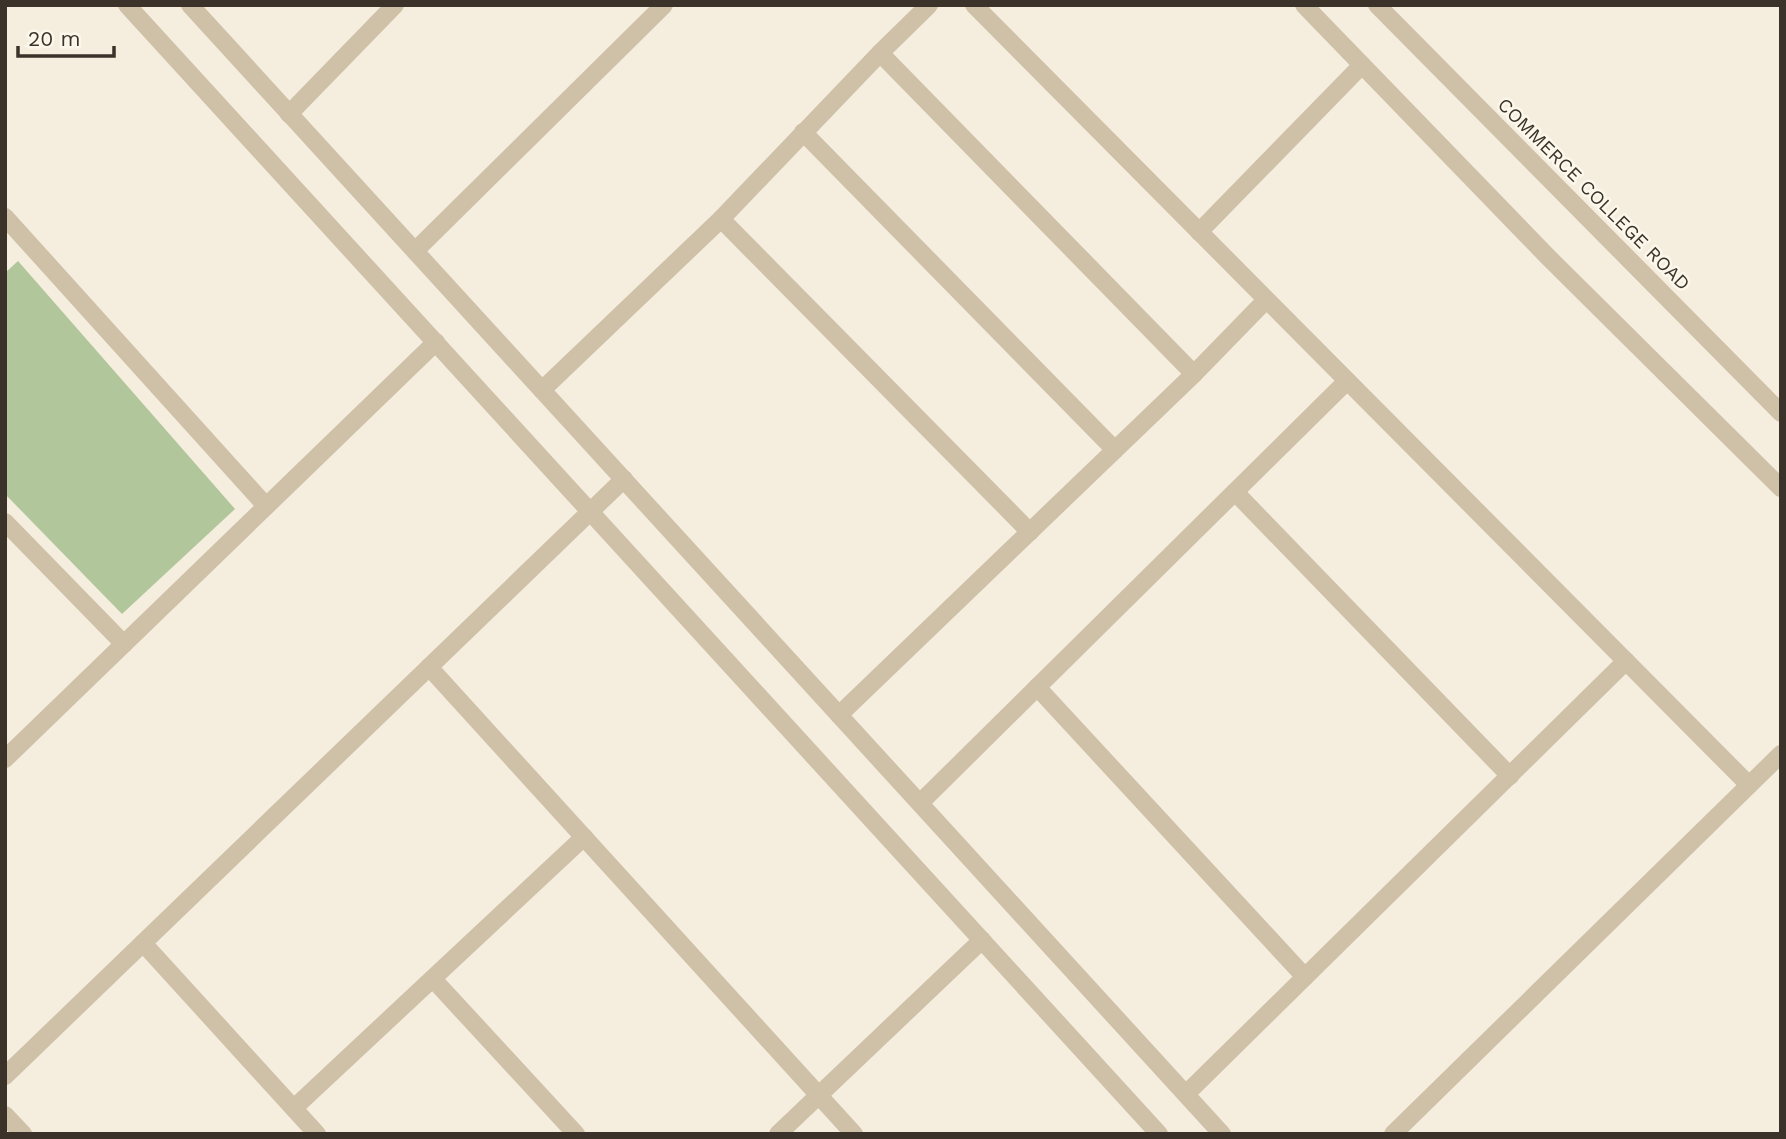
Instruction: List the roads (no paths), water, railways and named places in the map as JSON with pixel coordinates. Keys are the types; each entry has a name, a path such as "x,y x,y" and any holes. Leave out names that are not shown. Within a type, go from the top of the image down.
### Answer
{"street":[{"path":"127,5 1159,1134"},
{"path":"190,5 1222,1134"},
{"path":"289,114 395,5"},
{"path":"415,251 664,5"},
{"path":"542,390 721,219 929,5"},
{"path":"974,5 1749,785"},
{"path":"1304,5 1549,258 1781,488"},
{"name":"COMMERCE COLLEGE ROAD","path":"1377,5 1781,413"},
{"path":"880,53 1194,374"},
{"path":"1199,232 1362,65"},
{"path":"803,132 1115,450"},
{"path":"721,219 1031,532"},
{"path":"8,227 266,506"},
{"path":"839,715 1194,374 1266,300"},
{"path":"5,759 436,342"},
{"path":"920,803 1347,381"},
{"path":"5,1076 624,479"},
{"path":"1235,492 1510,776"},
{"path":"5,522 124,644"},
{"path":"1186,1094 1626,661"},
{"path":"429,667 854,1134"},
{"path":"1037,687 1305,977"},
{"path":"1393,1134 1781,754"},
{"path":"294,1108 584,837"},
{"path":"778,1134 982,940"},
{"path":"143,943 317,1134"},
{"path":"433,979 576,1134"},
{"path":"5,1115 23,1134"}]}
